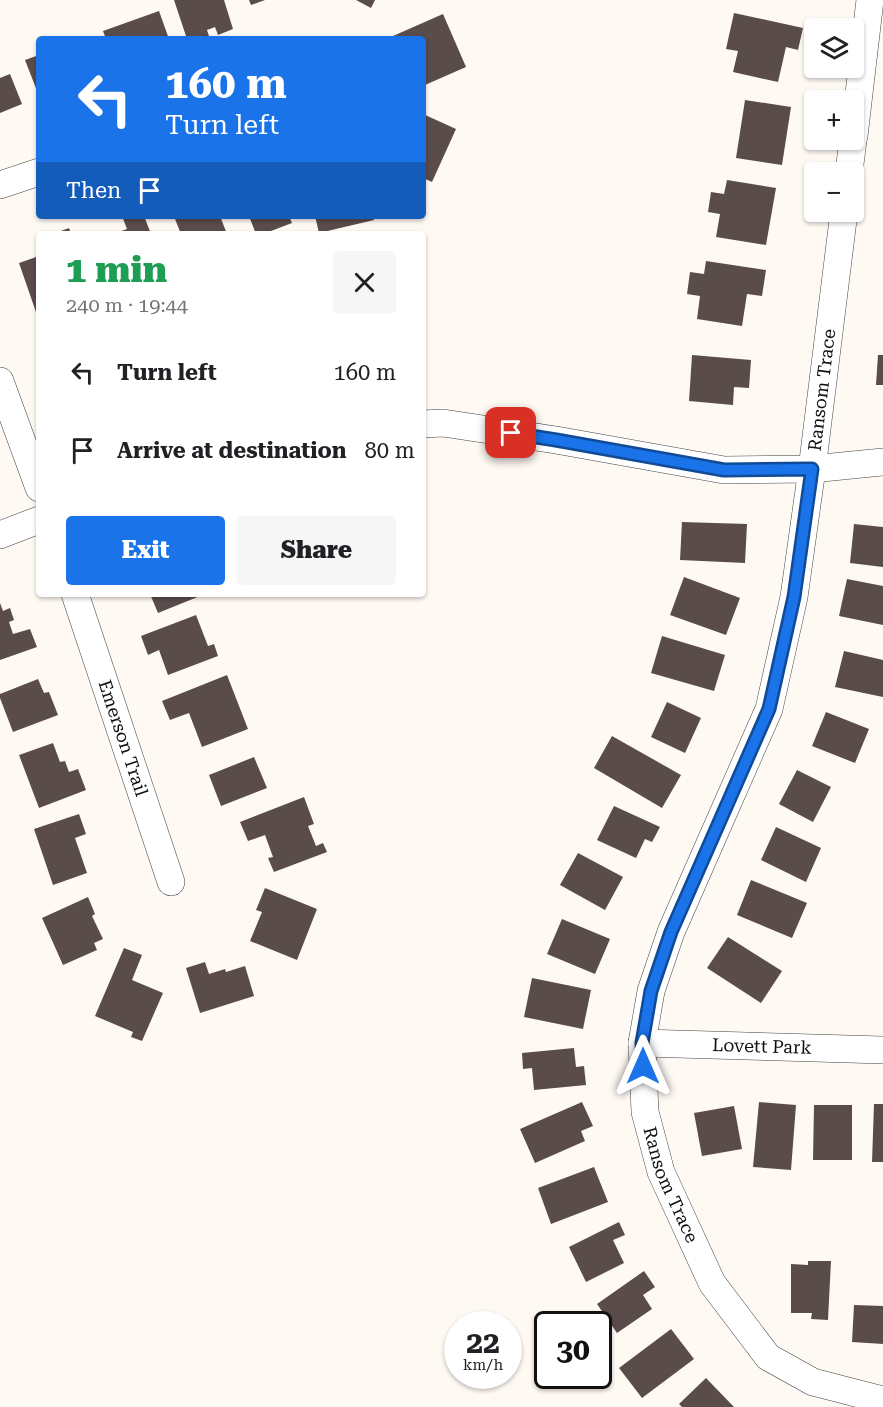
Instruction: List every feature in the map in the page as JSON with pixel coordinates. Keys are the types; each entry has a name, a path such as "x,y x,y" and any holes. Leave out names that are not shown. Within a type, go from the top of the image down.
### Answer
{"street":[{"path":"859,90 870,0"},
{"path":"0,185 36,173"},
{"name":"Ransom Trace","path":"843,222 794,597 769,709 671,932 651,991 642,1043 645,1112 661,1172 712,1283 768,1357 813,1382 883,1399"},
{"path":"0,381 36,480"},
{"path":"426,424 443,423 556,440 724,470 812,469 883,462"},
{"path":"0,536 36,521"},
{"name":"Emerson Trail","path":"76,597 171,882"},
{"name":"Lovett Park","path":"642,1043 883,1050"}],"building":[{"path":"174,0 224,0 233,29 218,35 215,27 207,30 209,36 186,36"},
{"path":"249,0 265,0 251,5"},
{"path":"356,0 375,0 371,8"},
{"path":"159,11 168,36 105,36 103,31"},
{"path":"734,13 803,28 798,50 786,47 778,82 733,72 738,51 726,49"},
{"path":"443,14 466,67 426,85 426,36 393,36"},
{"path":"36,56 36,88 25,60"},
{"path":"10,74 22,104 0,113 0,78"},
{"path":"745,100 791,107 782,165 736,158"},
{"path":"426,115 456,129 432,182 426,179"},
{"path":"727,180 776,188 766,245 716,237 720,214 708,212 711,192 724,194"},
{"path":"123,219 145,219 150,231 121,231 127,229"},
{"path":"175,219 221,219 226,231 180,231"},
{"path":"250,219 290,219 292,223 271,231 255,231"},
{"path":"316,219 374,220 327,231 319,231"},
{"path":"36,257 36,312 19,263"},
{"path":"706,261 766,270 762,296 747,294 742,326 697,319 700,296 687,294 690,272 704,274"},
{"path":"692,355 751,360 749,388 734,387 733,405 689,401"},
{"path":"878,355 883,355 883,385 876,385"},
{"path":"682,522 747,524 745,563 680,560"},
{"path":"854,524 883,527 883,567 850,563"},
{"path":"684,577 740,598 726,635 670,615"},
{"path":"847,579 883,586 883,625 839,616"},
{"path":"151,597 198,597 158,613"},
{"path":"0,603 3,611 10,608 14,620 9,622 13,634 30,629 37,647 0,660"},
{"path":"196,615 208,646 214,644 218,656 168,675 159,650 148,655 141,636"},
{"path":"662,636 725,655 714,691 651,673"},
{"path":"844,651 883,660 883,697 835,687"},
{"path":"227,675 248,729 202,747 189,713 170,720 162,701"},
{"path":"38,679 44,693 49,692 58,715 13,732 0,694"},
{"path":"667,702 701,718 685,753 651,737"},
{"path":"826,712 869,729 855,763 812,746"},
{"path":"612,736 681,775 662,808 594,768"},
{"path":"53,743 60,762 65,761 69,772 78,769 86,790 39,808 19,755"},
{"path":"254,757 267,788 221,806 209,775"},
{"path":"797,770 831,787 813,822 779,804"},
{"path":"304,797 314,824 308,826 316,846 323,843 327,852 274,872 268,858 273,857 265,835 248,841 240,822"},
{"path":"614,806 660,827 652,842 645,839 636,858 597,840"},
{"path":"79,814 86,834 75,838 87,873 53,885 34,829"},
{"path":"776,827 821,848 806,882 761,860"},
{"path":"578,853 623,877 605,910 560,885"},
{"path":"751,880 807,903 792,938 737,915"},
{"path":"265,888 317,909 297,960 250,941 262,912 256,910"},
{"path":"88,897 95,914 92,916 103,939 94,943 97,950 63,965 42,918"},
{"path":"562,919 610,939 595,974 547,954"},
{"path":"728,937 782,971 761,1003 707,968"},
{"path":"124,948 142,955 132,980 163,993 142,1041 131,1037 133,1032 95,1016"},
{"path":"205,962 209,974 245,966 254,996 200,1013 186,968"},
{"path":"532,978 591,990 583,1029 524,1017"},
{"path":"574,1048 576,1067 584,1066 586,1085 534,1090 532,1068 523,1069 522,1053"},
{"path":"582,1102 593,1126 581,1131 585,1141 535,1163 520,1129"},
{"path":"759,1102 796,1105 791,1170 753,1167"},
{"path":"874,1104 883,1104 883,1162 872,1162"},
{"path":"814,1105 852,1105 852,1160 813,1160"},
{"path":"734,1106 742,1149 702,1156 694,1113"},
{"path":"594,1167 608,1202 551,1224 538,1188"},
{"path":"619,1222 625,1235 613,1240 624,1263 586,1282 569,1247"},
{"path":"808,1261 831,1261 828,1320 811,1319 812,1313 791,1313 791,1264 808,1265"},
{"path":"644,1271 655,1287 643,1295 652,1309 617,1333 612,1326 612,1311 602,1311 597,1304"},
{"path":"854,1305 883,1306 883,1344 852,1342"},
{"path":"671,1329 694,1359 642,1398 619,1368"},
{"path":"706,1378 734,1407 682,1407 679,1404"}],"route":[{"path":"511,433 724,470 812,469 794,597 769,709 671,932 651,991 642,1043 643,1066"}]}
